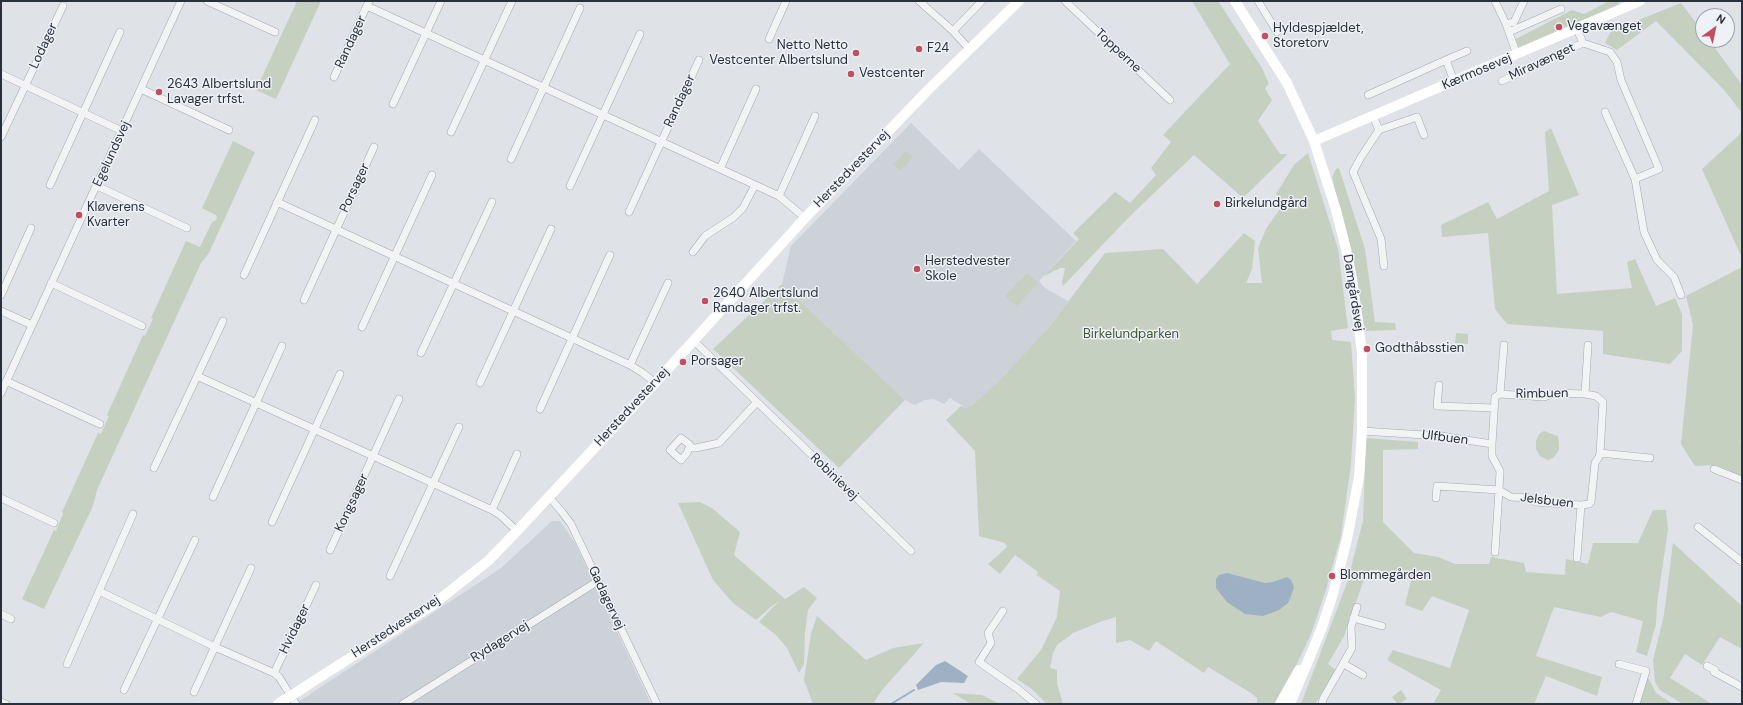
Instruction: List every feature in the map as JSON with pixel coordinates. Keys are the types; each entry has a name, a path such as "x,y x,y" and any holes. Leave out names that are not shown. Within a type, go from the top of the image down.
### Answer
{"street":[{"name":"Egelundsvej","path":"1,393 169,26 182,1"},
{"path":"207,1 274,32"},
{"path":"393,104 441,1"},
{"path":"451,132 512,1"},
{"path":"768,39 786,1"},
{"path":"919,1 953,31 970,50"},
{"path":"953,31 982,1"},
{"name":"Herstedvestervej","path":"278,704 294,700 431,606 483,565 517,531 655,383 805,218 928,90 1019,1"},
{"name":"Topperne","path":"1065,1 1170,100"},
{"name":"Damgårdsvej","path":"1235,1 1287,83 1314,141 1336,210 1352,278 1362,352 1362,431 1358,477 1346,545 1321,630 1290,704"},
{"path":"1258,1 1277,32"},
{"path":"1495,1 1506,24 1517,55"},
{"path":"1506,24 1514,22 1524,1"},
{"name":"Kærmosevej","path":"1314,141 1517,55 1626,4 1640,1"},
{"name":"Randager","path":"334,77 368,4 426,33 779,196 805,218"},
{"name":"Lodager","path":"1,137 63,6"},
{"path":"511,159 580,8"},
{"path":"1509,32 1561,9"},
{"path":"1577,28 1583,43 1610,52 1617,62 1621,80 1659,169 1635,179"},
{"path":"50,185 85,112 120,32"},
{"path":"570,186 640,34"},
{"name":"Miravænget","path":"1502,81 1583,43"},
{"path":"1368,95 1467,51"},
{"name":"Randager","path":"629,212 699,60"},
{"path":"1446,60 1454,81"},
{"name":"Lodager","path":"1,74 85,112 122,131"},
{"path":"141,89 229,130"},
{"path":"720,169 756,89"},
{"path":"1605,112 1635,179 1642,228 1657,260 1674,277 1681,295"},
{"path":"779,196 815,116"},
{"path":"1373,116 1379,130"},
{"path":"1384,266 1382,239 1353,172 1379,130 1417,117 1424,134"},
{"path":"244,274 315,120"},
{"name":"Porsager","path":"304,300 374,147"},
{"path":"362,327 432,175"},
{"path":"692,252 705,236 734,217 743,208 755,185"},
{"path":"97,186 187,228"},
{"path":"277,202 630,365 655,383"},
{"path":"421,353 492,202"},
{"path":"1,295 31,228"},
{"path":"480,383 551,228"},
{"path":"540,409 610,255"},
{"path":"51,283 142,326"},
{"path":"630,365 668,283"},
{"path":"1,311 32,325"},
{"path":"154,468 223,321"},
{"name":"Robinievej","path":"693,340 911,551"},
{"name":"Rimbuen","path":"1504,345 1500,394 1544,397 1554,393 1585,394"},
{"path":"1581,505 1589,504 1591,502 1594,463 1599,457 1600,453 1603,402 1596,396 1585,394 1588,345"},
{"path":"213,497 282,346"},
{"path":"272,522 340,374"},
{"path":"197,376 492,510 500,515 517,531"},
{"path":"6,381 100,424"},
{"path":"1439,385 1437,406 1494,408"},
{"path":"1495,552 1500,471 1492,456 1492,444 1495,397 1500,394"},
{"name":"Kongsager","path":"330,550 399,399"},
{"path":"689,448 719,443 758,402"},
{"path":"390,576 434,483 458,427"},
{"name":"Ulfbuen","path":"1362,431 1441,436 1492,444"},
{"path":"1600,453 1650,458"},
{"path":"492,510 517,454"},
{"path":"1714,469 1742,480"},
{"name":"Jelsbuen","path":"1436,498 1437,486 1499,490 1511,497 1531,498 1536,502 1581,505 1577,558"},
{"name":"Gadagervej","path":"549,497 571,524 657,704"},
{"path":"1,498 54,524"},
{"path":"67,664 133,514"},
{"path":"1698,527 1742,562"},
{"path":"124,690 194,540"},
{"path":"194,692 251,568"},
{"name":"Rydagervej","path":"403,704 598,581"},
{"name":"Hvidager","path":"274,673 316,585"},
{"path":"99,591 158,618 215,647 274,673 279,676 294,700"},
{"path":"1322,704 1323,699 1352,648 1351,627 1357,607"},
{"path":"1003,611 988,633 991,643 979,662 1018,689 1036,704"},
{"path":"1,614 11,619"},
{"path":"1354,618 1382,626"},
{"name":"Damgårdsvej","path":"1280,704 1321,630"},
{"path":"1344,664 1363,675"},
{"path":"1619,664 1646,671 1636,704"},
{"path":"1707,666 1715,670 1714,672 1742,688 1740,691 1742,692"},
{"path":"1,702 6,704"}],"shaded area":[{"name":"Herstedvester Skole","path":"911,123 959,170 979,149 1076,241 1039,281 1045,288 1068,301 1048,328 997,383 971,406 966,408 950,398 944,404 934,399 924,400 915,405 905,400 782,284 791,246"},
{"path":"552,521 560,521 575,543 651,704 295,704 501,568"}],"green space":[{"path":"297,1 321,1 276,99 256,90"},
{"path":"1192,1 1218,1 1262,68 1269,84 1265,88 1272,100 1258,121 1280,154 1288,154 1243,198 1194,155 1131,215 1063,286 1062,282 1065,268 1060,268 1044,276 1079,239 1073,233 1115,192 1130,203 1156,175 1151,168 1171,142 1163,135 1230,64"},
{"path":"1609,1 1618,1 1621,7 1519,48 1516,39 1572,10 1584,14"},
{"path":"1681,3 1695,21 1695,48 1715,48 1742,85 1742,113 1725,91 1656,21 1617,50 1605,43 1611,31"},
{"path":"1551,128 1579,195 1552,205 1557,294 1632,288 1627,262 1635,259 1656,306 1675,298 1682,314 1682,351 1670,364 1603,354 1603,331 1507,324 1495,309 1488,233 1442,237 1441,225 1488,202 1497,219 1549,191 1545,132"},
{"path":"1742,129 1742,258 1702,169 1739,135"},
{"path":"233,141 255,152 209,253 201,263 97,490 93,506 44,609 22,599 54,530 56,531 63,514 62,512 98,433 101,434 109,416 107,415 143,335 145,336 153,319 151,318 186,241 200,247 212,222 217,218 216,215 202,208"},
{"path":"906,151 913,157 900,171 894,165"},
{"name":"Birkelundparken","path":"1308,153 1338,249 1348,328 1331,331 1332,340 1351,342 1355,398 1351,464 1341,536 1325,593 1311,634 1285,689 1276,704 1257,704 1257,698 1251,693 1208,667 1204,673 1156,641 1149,651 1130,640 1116,643 1116,617 1073,633 1057,645 1053,653 1050,668 1057,670 1057,684 1063,704 1047,704 1032,689 1017,679 1041,650 1057,617 1060,591 1037,575 1038,572 1015,555 1000,574 988,564 1007,547 1005,543 979,536 975,451 946,420 961,406 966,408 971,406 997,383 1048,328 1105,253 1163,249 1197,284 1244,233 1255,241 1252,269 1246,283 1262,283 1258,248 1266,229 1284,203 1276,194 1294,165"},
{"path":"1339,168 1365,249 1375,322 1395,323 1396,330 1365,331 1355,272 1332,177 1336,169"},
{"path":"1742,267 1742,440 1740,442 1742,444 1742,476 1716,465 1695,466 1681,444 1693,325 1686,296"},
{"path":"1027,273 1038,283 1017,306 1005,296"},
{"path":"782,284 905,400 839,468 713,349"},
{"path":"1456,333 1468,334 1468,344 1455,343"},
{"path":"1544,431 1558,436 1559,443 1559,450 1554,457 1548,460 1540,456 1536,449 1536,441 1539,434"},
{"path":"1366,438 1418,442 1418,449 1383,450 1383,522 1414,553 1438,557 1455,564 1489,564 1491,557 1524,563 1526,572 1565,575 1566,559 1588,564 1593,543 1638,543 1653,510 1666,510 1668,529 1657,604 1656,624 1647,656 1636,652 1643,621 1611,612 1601,617 1554,607 1536,656 1602,677 1597,696 1546,676 1534,704 1433,704 1441,690 1387,660 1393,650 1450,668 1469,610 1432,596 1422,611 1405,605 1412,576 1377,570 1367,571 1344,636 1328,664 1336,670 1315,704 1301,704 1347,583 1363,521"},
{"path":"700,502 712,508 740,532 734,555 785,599 804,587 817,598 808,610 805,633 804,664 799,673 787,648 776,635 759,622 774,606 781,601 773,605 756,620 733,603 713,580 678,503"},
{"path":"1673,543 1742,606 1742,649 1720,637 1702,665 1685,654 1670,678 1712,704 1683,704 1660,690 1655,682 1653,660 1664,615"},
{"path":"817,616 866,660 893,648 924,643 882,690 873,704 813,704 804,680 811,634"},
{"path":"1645,678 1649,679 1656,693 1673,704 1635,704"},
{"path":"1401,690 1407,699 1398,704 1392,697"},
{"path":"953,693 982,695 1000,704 971,704"}],"water":[{"path":"1227,573 1265,583 1287,577 1291,580 1294,587 1288,603 1279,610 1263,616 1245,614 1227,602 1216,588 1216,579 1219,575"},
{"path":"945,661 968,676 964,683 941,682 918,690 916,685 936,665"}],"waterway":[{"path":"891,704 914,690"}],"place":[{"name":"Vegavænget","path":"1559,27"},
{"name":"Hyldespjældet, Storetorv","path":"1265,36"},
{"name":"F24","path":"919,49"},
{"name":"Netto Netto Vestcenter Albertslund","path":"856,53"},
{"name":"Vestcenter","path":"851,74"},
{"name":"2643 Albertslund Lavager trfst.","path":"159,92"},
{"name":"Birkelundgård","path":"1217,204"},
{"name":"Kløverens Kvarter","path":"79,215"},
{"name":"Herstedvester Skole","path":"917,269"},
{"name":"2640 Albertslund Randager trfst.","path":"705,301"},
{"name":"Godthåbsstien","path":"1367,349"},
{"name":"Porsager","path":"683,362"},
{"name":"Blommegården","path":"1332,576"}]}
